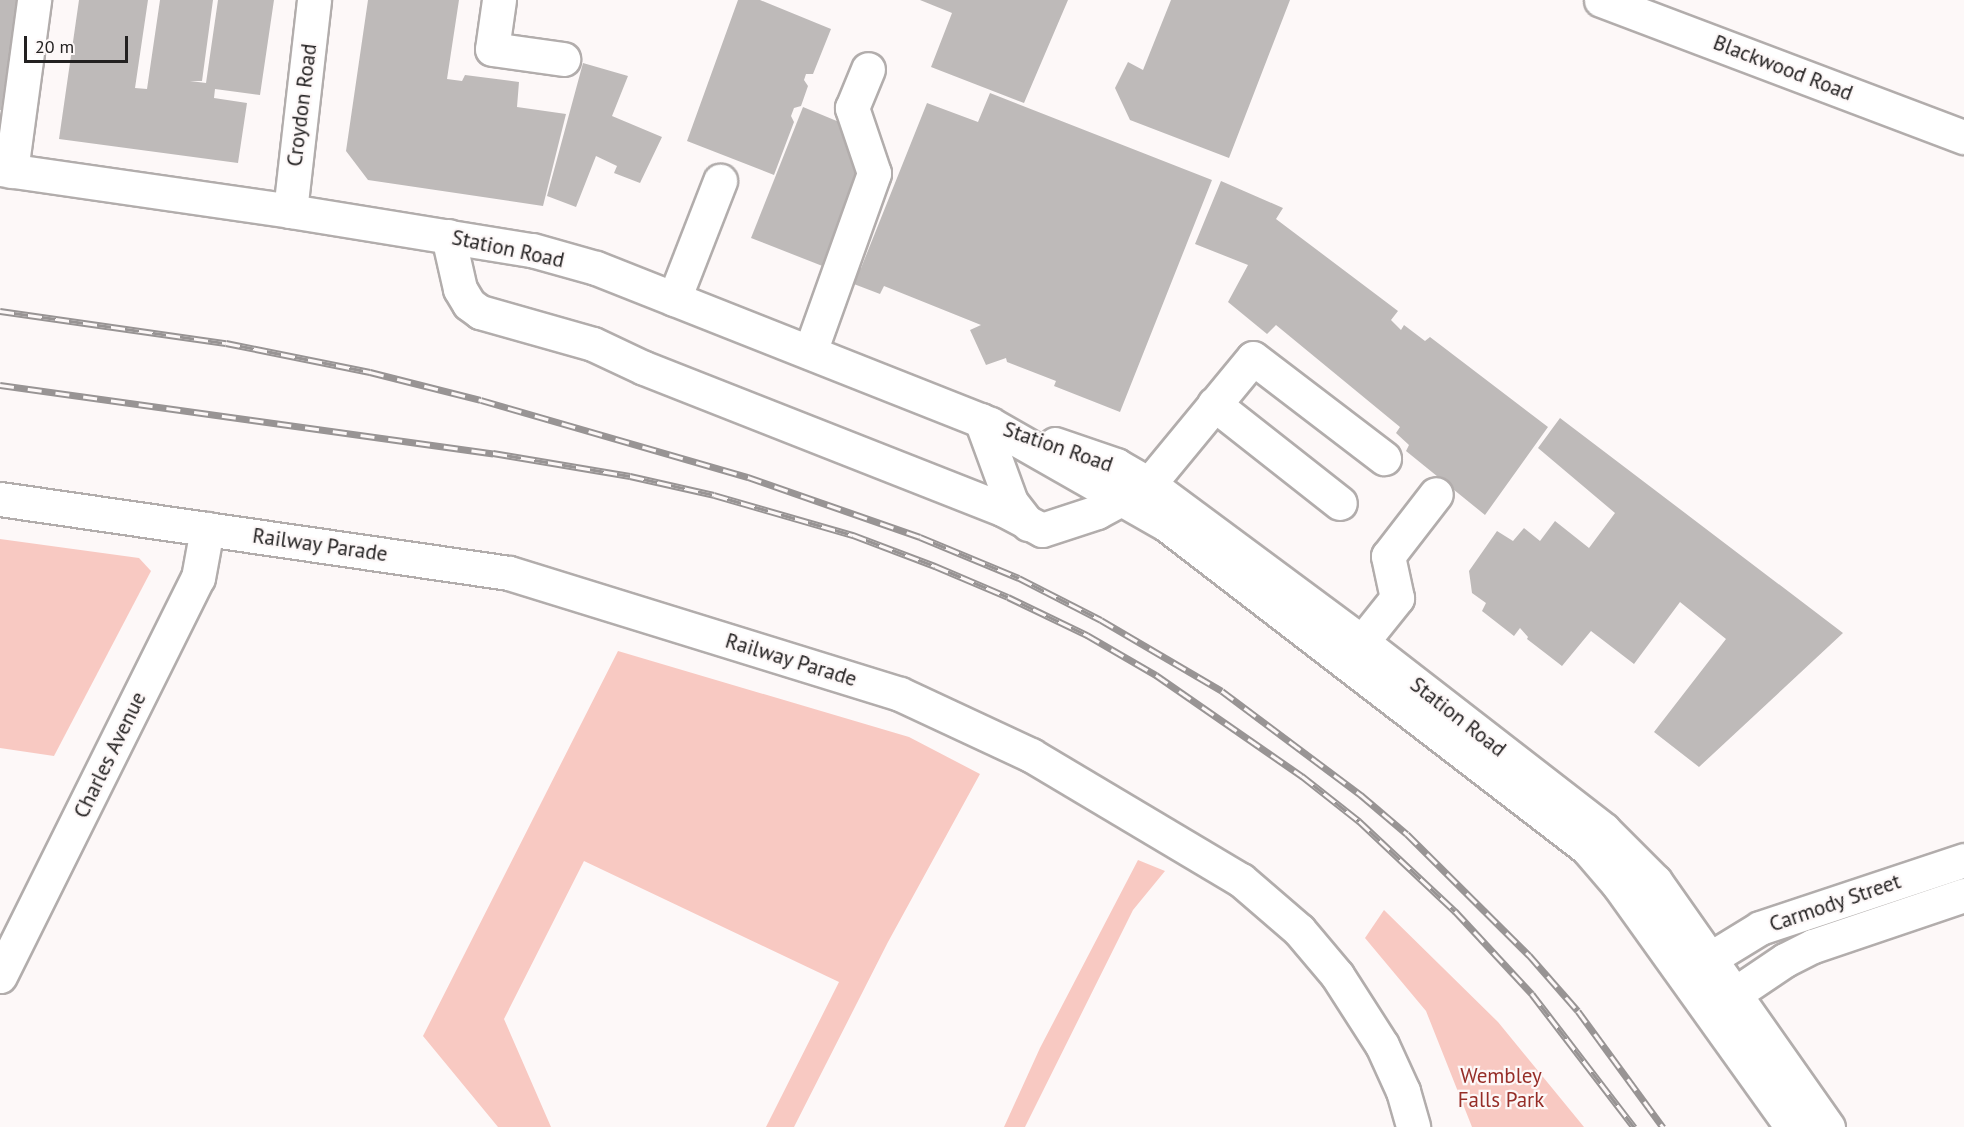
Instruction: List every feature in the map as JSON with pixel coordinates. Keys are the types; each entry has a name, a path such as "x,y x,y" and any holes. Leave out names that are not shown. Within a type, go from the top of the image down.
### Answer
{"street":[{"path":"5,170 34,0"},
{"name":"Croydon Road","path":"290,211 314,0"},
{"path":"499,0 492,49 563,60"},
{"name":"Blackwood Road","path":"1601,0 1964,137"},
{"path":"810,352 874,172 852,108 868,69"},
{"name":"Station Road","path":"5,170 290,211 532,250 596,268 986,422 1099,458 1136,491 1354,652 1569,818 1629,852 1655,881 1711,958 1828,1127"},
{"path":"674,299 720,181"},
{"path":"448,236 460,289 469,304 480,312 593,344 644,368 1002,508 1029,525 1042,530 1097,512 1136,491 1253,358 1384,458"},
{"path":"1214,404 1340,503"},
{"path":"986,422 1011,502 1029,525"},
{"path":"1354,652 1397,598 1388,556 1436,494"},
{"name":"Railway Parade","path":"0,499 509,573 900,694 1031,755 1241,879 1299,930 1337,975 1382,1045 1403,1091 1413,1127"},
{"name":"Charles Avenue","path":"0,976 198,578 207,530"},
{"name":"Station Road","path":"1569,818 1587,848 1618,884 1792,1127"},
{"name":"Carmody Street","path":"1711,958 1760,928 1964,860"},
{"name":"Carmody Street","path":"1736,993 1785,960 1813,946 1964,895"},
{"path":"1711,958 1697,995 1736,993"}],"green space":[{"path":"0,539 139,558 151,571 54,756 0,748"},
{"path":"618,651 909,737 980,774 888,942 794,1127 766,1127 839,982 584,861 504,1019 551,1127 498,1127 423,1036"},
{"path":"1138,860 1165,871 1133,910 1025,1127 1004,1127 1040,1048"},
{"name":"Wembley Falls Park","path":"1384,910 1498,1022 1584,1127 1472,1127 1426,1011 1365,938"}],"building":[{"path":"0,0 17,0 1,110 0,110"},
{"path":"79,0 148,0 135,88 147,89 160,0 213,0 202,81 190,81 206,83 218,0 274,0 260,95 215,89 214,98 247,103 238,163 59,139"},
{"path":"368,0 459,0 447,79 462,81 465,75 519,82 517,107 566,114 543,206 368,180 346,151"},
{"path":"738,0 760,0 831,29 813,74 806,74 804,80 808,86 801,106 794,108 791,116 794,122 774,175 687,141"},
{"path":"920,0 1068,0 1024,103 931,67 952,13"},
{"path":"1171,0 1290,0 1229,158 1130,120 1115,88 1128,62 1143,70"},
{"path":"583,63 628,76 612,116 662,137 640,183 614,173 617,166 596,156 576,207 547,196"},
{"path":"990,93 1212,180 1120,412 1054,386 1056,381 1007,362 1006,358 986,365 970,330 981,325 884,286 880,294 846,281 854,264 861,268 927,103 978,122"},
{"path":"803,107 844,124 863,172 825,267 751,238"},
{"path":"1221,181 1283,208 1276,219 1398,311 1391,320 1401,330 1404,325 1425,341 1430,337 1548,427 1485,515 1406,451 1409,445 1396,433 1400,427 1276,325 1267,334 1228,302 1248,265 1195,244"},
{"path":"1560,418 1843,633 1699,767 1654,732 1726,639 1680,602 1634,664 1591,631 1562,666 1527,639 1528,637 1520,628 1514,636 1482,611 1486,603 1472,593 1469,571 1497,531 1513,541 1524,528 1540,541 1555,521 1589,548 1615,513 1538,448"}],"railway":[{"path":"0,311 226,343 370,372 481,400 748,477 920,537 1019,578 1101,620 1222,691 1361,795 1407,834 1529,955 1578,1011 1663,1127"},
{"path":"0,385 493,453 630,476 714,495 853,535 1008,597 1087,635 1156,675 1302,776 1359,821 1455,911 1532,994 1634,1127"}]}
